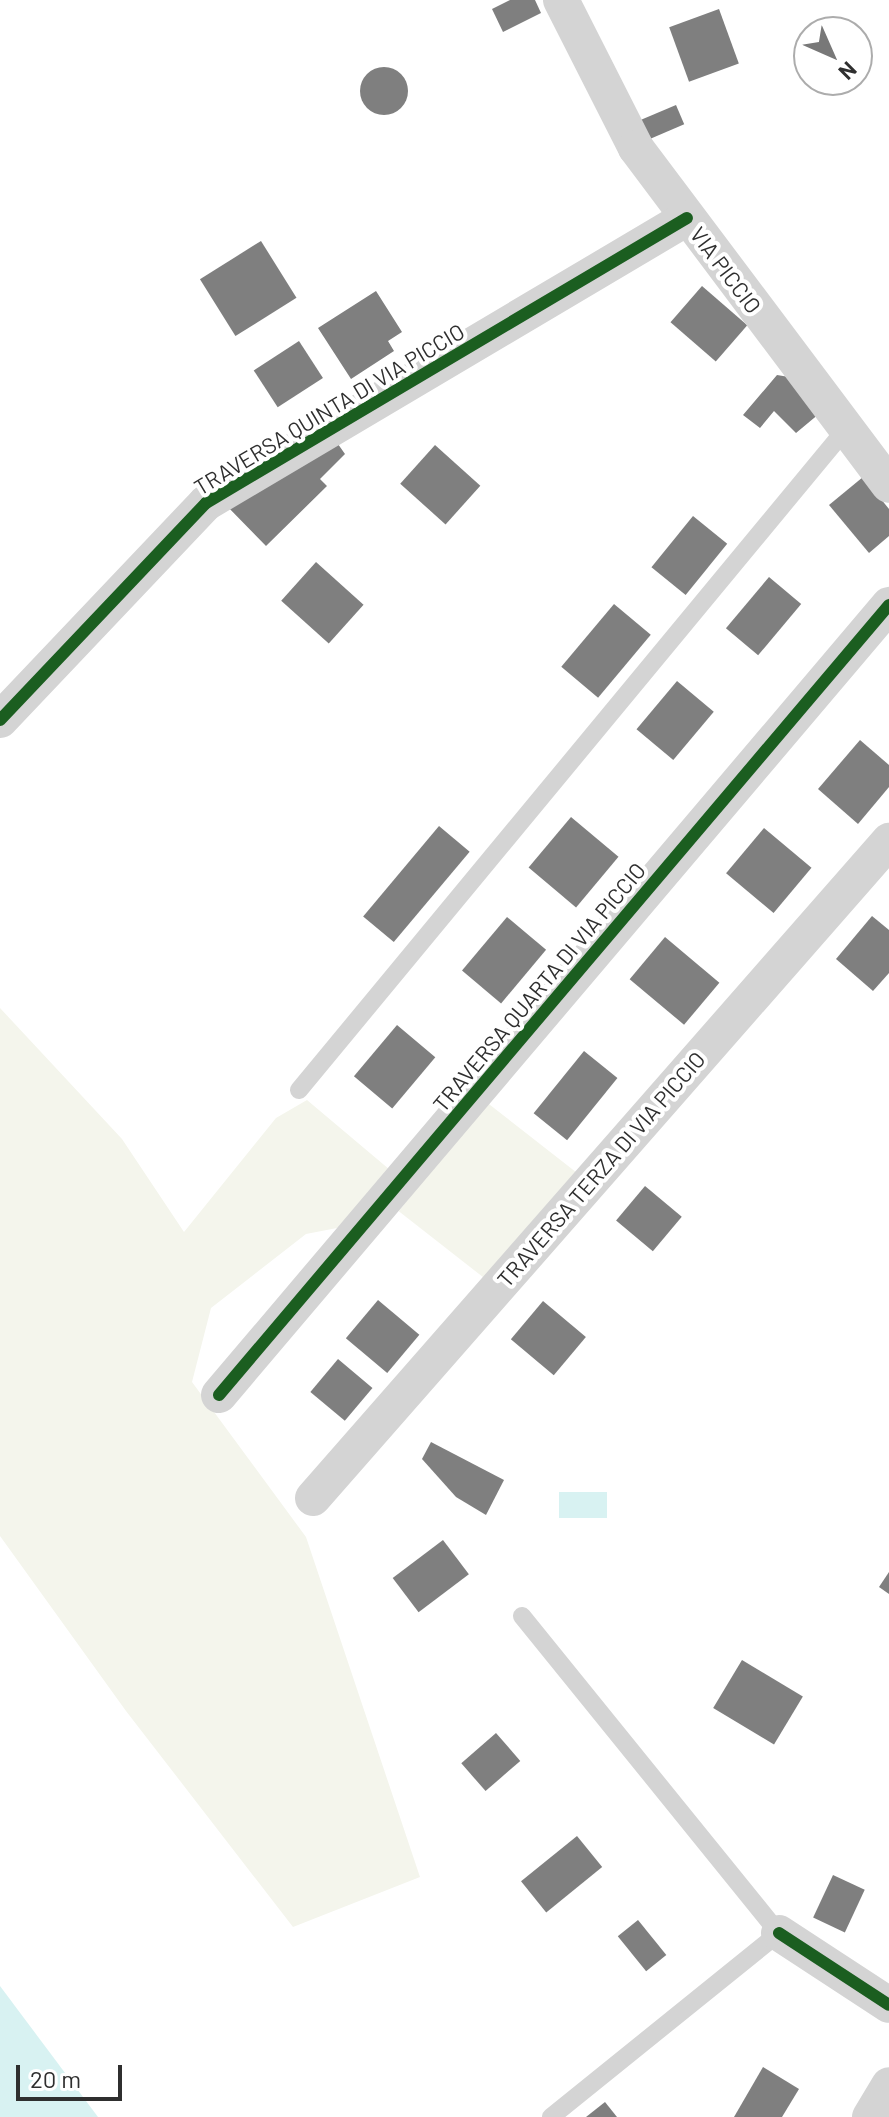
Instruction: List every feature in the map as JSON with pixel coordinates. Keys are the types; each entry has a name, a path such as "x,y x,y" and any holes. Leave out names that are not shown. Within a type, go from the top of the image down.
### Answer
{"street":[{"name":"VIA PICCIO","path":"561,0 636,148 889,485"},
{"name":"TRAVERSA QUINTA DI VIA PICCIO","path":"0,720 206,503 687,218"},
{"name":"TRAVERSA QUARTA DI VIA PICCIO","path":"219,1395 889,605"},
{"name":"TRAVERSA TERZA DI VIA PICCIO","path":"313,1498 889,841"},
{"path":"779,1933 889,2005"},
{"path":"870,2117 889,2085"}],"lane":[{"path":"299,1090 845,430"},
{"path":"522,1616 779,1933 551,2117"}],"shaded area":[{"path":"0,1008 122,1139 184,1232 276,1118 307,1100 396,1175 337,1228 306,1234 211,1308 192,1382 306,1537 420,1877 293,1927 126,1711 0,1536"},
{"path":"485,1101 582,1177 496,1287 399,1211"}],"water":[{"path":"559,1492 607,1492 607,1518 559,1518"},
{"path":"0,1986 98,2117 0,2117"}],"building":[{"path":"510,0 535,0 541,13 503,32 492,9"},
{"path":"719,9 739,64 689,82 669,27"},
{"path":"384,67 401,74 408,91 401,108 384,115 367,108 360,91 367,74"},
{"path":"676,105 684,124 645,141 636,122"},
{"path":"261,241 297,298 235,336 200,279"},
{"path":"702,286 747,325 716,362 671,322"},
{"path":"376,291 402,332 388,341 394,351 351,379 318,328"},
{"path":"299,341 323,378 278,407 254,370"},
{"path":"777,375 789,377 820,413 796,433 774,411 760,428 743,415"},
{"path":"333,437 345,454 320,479 327,486 266,546 223,502"},
{"path":"435,445 480,486 446,524 400,484"},
{"path":"863,477 889,509 889,536 869,553 829,505"},
{"path":"693,516 727,544 686,595 651,567"},
{"path":"316,562 364,605 329,643 281,601"},
{"path":"769,577 801,604 758,655 726,628"},
{"path":"614,604 651,635 598,698 561,667"},
{"path":"677,681 714,712 673,760 637,729"},
{"path":"860,740 889,765 889,787 858,824 818,789"},
{"path":"571,817 618,857 576,907 529,868"},
{"path":"439,826 470,852 394,942 363,916"},
{"path":"764,828 811,868 774,913 726,873"},
{"path":"872,916 889,930 889,973 873,991 836,959"},
{"path":"507,917 546,950 501,1003 462,971"},
{"path":"665,937 719,983 684,1025 630,979"},
{"path":"397,1025 435,1057 392,1108 354,1076"},
{"path":"584,1051 617,1078 567,1140 534,1113"},
{"path":"645,1186 682,1217 653,1251 616,1220"},
{"path":"378,1300 419,1335 387,1373 346,1338"},
{"path":"543,1301 586,1337 554,1375 511,1339"},
{"path":"338,1359 372,1388 345,1421 310,1392"},
{"path":"431,1442 504,1480 486,1515 456,1497 422,1459"},
{"path":"443,1540 469,1574 419,1612 393,1578"},
{"path":"889,1572 889,1594 879,1587"},
{"path":"742,1660 803,1697 774,1745 713,1708"},
{"path":"496,1733 520,1761 486,1791 461,1763"},
{"path":"577,1836 602,1867 546,1912 521,1881"},
{"path":"833,1875 865,1890 845,1932 813,1918"},
{"path":"638,1920 666,1955 646,1971 618,1936"},
{"path":"763,2067 799,2089 782,2117 734,2117"},
{"path":"605,2102 617,2117 586,2117"}],"cycle path":[{"path":"0,720 206,503 687,218"},
{"path":"219,1395 889,605"},
{"path":"779,1933 889,2005"}]}
